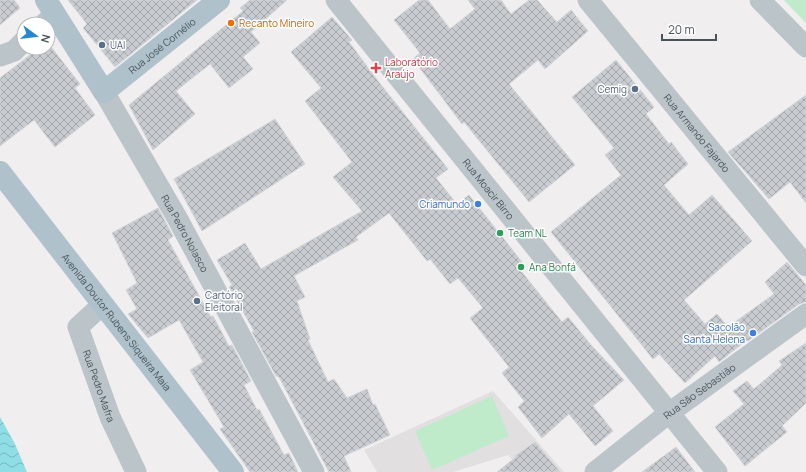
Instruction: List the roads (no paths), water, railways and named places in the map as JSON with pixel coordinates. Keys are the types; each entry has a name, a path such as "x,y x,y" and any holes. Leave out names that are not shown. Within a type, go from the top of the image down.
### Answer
{"main road":[{"name":"Rua José Cornélio","path":"104,92 220,0"},
{"name":"Rua Pedro Nolasco","path":"48,13 104,92"},
{"name":"Avenida Doutor Rubens Siqueira Maia","path":"0,172 233,472"}],"street":[{"name":"Rua Moacir Birro","path":"336,0 717,472"},
{"name":"Rua Armando Fajardo","path":"588,0 806,266"},
{"path":"760,0 806,47"},
{"path":"0,56 16,49"},
{"name":"Rua Pedro Nolasco","path":"104,92 176,216 314,472"},
{"name":"Rua Pedro Mafra","path":"102,305 78,327 110,417 136,472"},
{"name":"Rua São Sebastião","path":"595,472 669,413 806,314"}],"water":[{"path":"0,417 14,442 27,472 0,472"}],"place":[{"name":"Recanto Mineiro","path":"231,23"},
{"name":"UAI","path":"102,45"},
{"name":"Laboratório Araújo","path":"376,68"},
{"name":"Cemig","path":"635,89"},
{"name":"Criamundo","path":"478,204"},
{"name":"Team NL","path":"500,233"},
{"name":"Ana Bonfá","path":"521,267"},
{"name":"Cartório Eleitoral","path":"197,301"},
{"name":"Sacolão Santa Helena","path":"753,333"}]}
